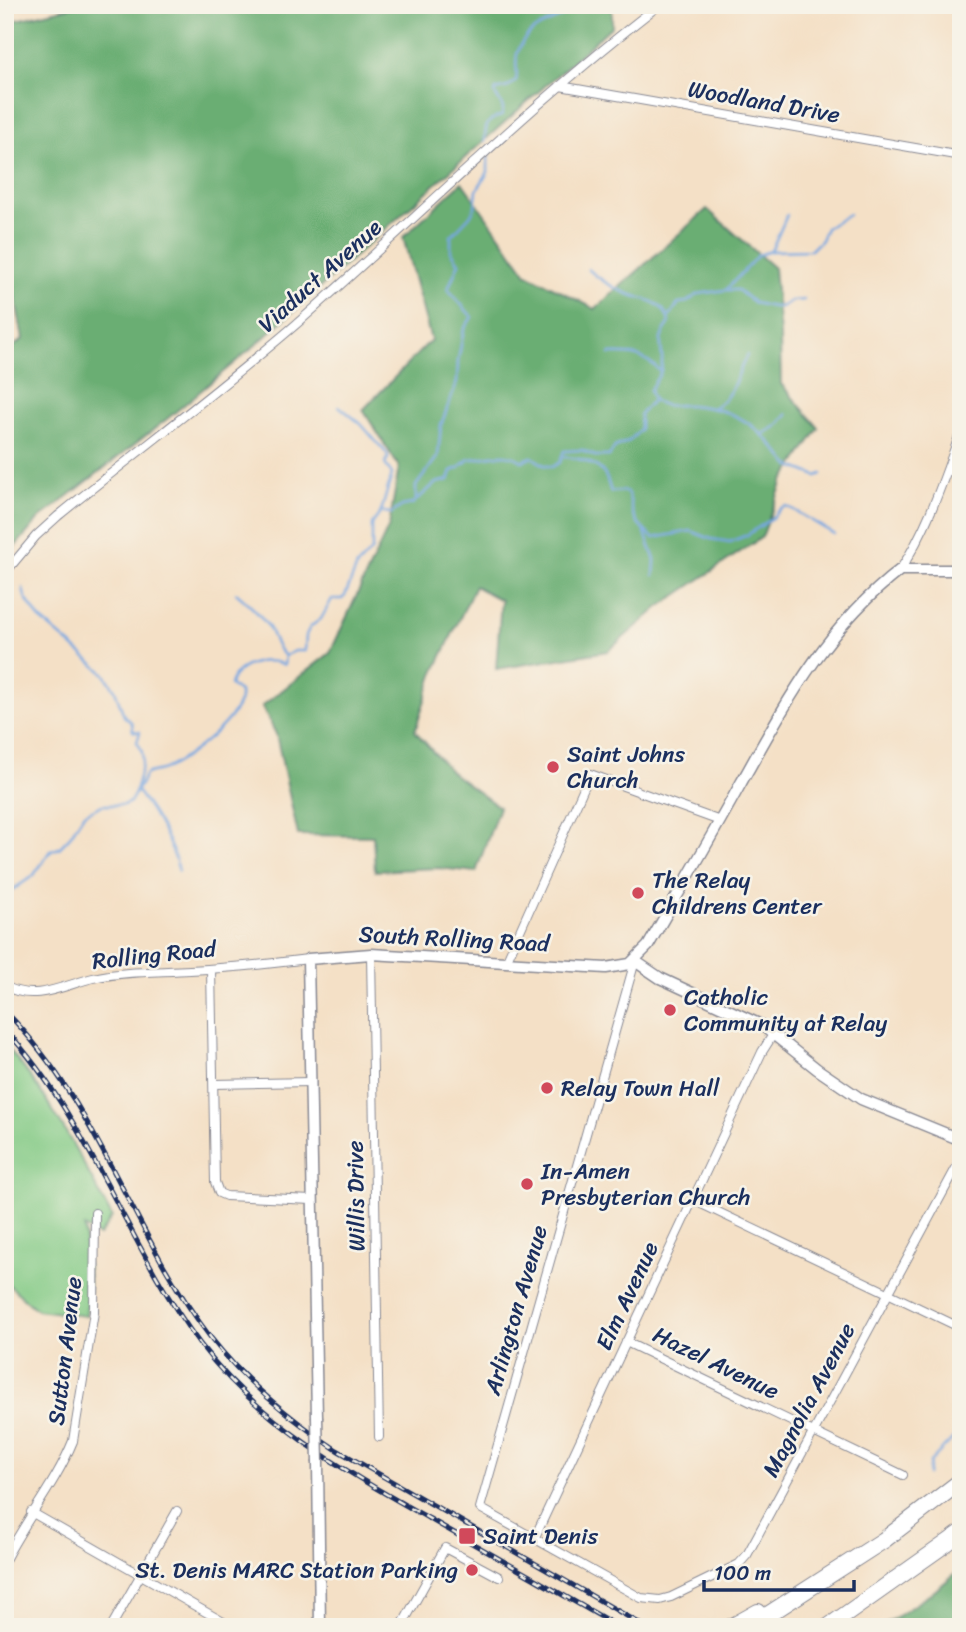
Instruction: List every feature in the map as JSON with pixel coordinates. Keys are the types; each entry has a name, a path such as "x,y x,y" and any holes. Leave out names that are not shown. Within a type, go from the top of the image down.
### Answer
{"highway":[{"path":"749,1627 921,1514 961,1481"},
{"path":"828,1627 961,1533"},
{"path":"846,1627 961,1541"},
{"path":"732,1626 843,1566"}],"street":[{"name":"Viaduct Avenue","path":"5,573 36,536 58,516 238,374 560,86 659,5"},
{"name":"Woodland Drive","path":"560,86 961,156"},
{"path":"961,431 915,548 900,570 856,607 826,643 779,716 648,946 635,961 660,978 774,1033 841,1087 883,1109 961,1140"},
{"path":"900,570 961,570"},
{"path":"506,962 590,774 720,821"},
{"name":"South Rolling Road","path":"308,959 371,954 606,968 622,967 635,961"},
{"name":"Willis Drive","path":"371,954 379,1437"},
{"path":"308,959 320,1627"},
{"name":"Rolling Road","path":"5,986 25,994 46,992 95,978 130,973 211,969 308,959"},
{"name":"Arlington Avenue","path":"534,1539 480,1508 635,961"},
{"path":"211,969 215,1182 219,1193 226,1196 312,1200"},
{"name":"Elm Avenue","path":"534,1539 762,1052 774,1033"},
{"path":"214,1084 310,1082"},
{"name":"Magnolia Avenue","path":"534,1539 641,1598 660,1600 729,1571 747,1555 961,1159"},
{"path":"693,1200 961,1328"},
{"name":"Sutton Avenue","path":"5,1560 31,1512 67,1456 76,1426 94,1312 95,1213"},
{"name":"Hazel Avenue","path":"626,1342 903,1475"},
{"path":"111,1627 177,1511"},
{"path":"31,1512 232,1627"},
{"path":"401,1627 445,1548 499,1577"}],"green space":[{"path":"79,5 612,5 612,26 258,343 167,419 39,519 5,558 5,353 23,339 5,243 5,23"},
{"path":"462,182 527,274 595,309 707,209 774,268 781,384 819,428 783,481 762,537 659,607 608,651 496,669 501,600 475,586 433,675 415,731 451,772 499,807 476,872 438,868 375,871 373,836 298,835 276,734 262,706 330,653 389,526 399,467 363,410 431,340 403,237"},
{"path":"5,1045 50,1106 112,1217 99,1236 84,1227 89,1284 86,1316 37,1310 9,1285 5,1301"},
{"path":"961,1569 961,1627 881,1627 932,1593"}],"waterway":[{"path":"485,141 488,124 503,113 496,90 508,87 516,81 517,54 522,42 536,28 560,17 574,5"},
{"path":"416,499 416,486 438,456 441,425 457,382 464,329 472,317 448,289 459,263 451,251 451,236 475,207 477,190 488,172 488,156"},
{"path":"727,289 758,255 771,251 811,250 821,240 826,228 849,214"},
{"path":"771,251 787,215"},
{"path":"588,269 616,288 656,304 668,318"},
{"path":"804,300 773,307 754,303 738,290 725,290 698,294 687,302 679,303 668,318 669,324 661,342 661,370 650,390 653,400 662,404 707,407 736,416 758,431 789,465 817,476 822,474"},
{"path":"610,354 637,356 649,361 660,371"},
{"path":"713,408 726,398 747,355"},
{"path":"381,512 392,513 402,506 412,504 436,483 449,480 452,471 469,459 503,455 522,461 532,457 552,467 560,462 564,451 582,450 595,456 609,456 615,447 629,441 640,430 640,414 652,401"},
{"path":"5,895 33,876 51,851 59,848 68,839 84,814 102,805 123,805 130,802 146,774 165,769 200,746 224,724 239,702 240,693 230,685 238,672 261,662 284,665 285,656 295,651 305,651 306,635 310,627 321,619 332,599 342,599 345,596 357,566 372,550 372,524 381,512 392,474 385,464 387,454 361,424 339,406"},
{"path":"763,434 777,426 787,414"},
{"path":"563,457 592,464 605,475 611,492 626,492 635,518 653,538 691,531 711,539 730,542 747,535 787,506 834,534"},
{"path":"645,533 655,560 654,575"},
{"path":"23,588 25,597 39,618 104,673 115,690 124,716 132,723 133,731 140,732 137,742 143,761 135,794"},
{"path":"236,593 265,621 285,656"},
{"path":"137,791 162,829 179,871"},
{"path":"928,1475 930,1462 961,1430"},
{"path":"952,1627 961,1619"}],"railway":[{"path":"5,1011 37,1047 65,1086 183,1298 224,1354 254,1385 285,1412 337,1450 646,1627"},
{"path":"5,1029 35,1065 61,1103 174,1306 200,1344 250,1399 278,1423 339,1466 619,1627"}],"place":[{"name":"Saint Johns Church","path":"553,767"},
{"name":"The Relay Childrens Center","path":"638,893"},
{"name":"Catholic Community at Relay","path":"670,1010"},
{"name":"Relay Town Hall","path":"547,1088"},
{"name":"In-Amen Presbyterian Church","path":"527,1184"},
{"name":"Saint Denis","path":"467,1536"},
{"name":"St. Denis MARC Station Parking","path":"472,1570"}]}
